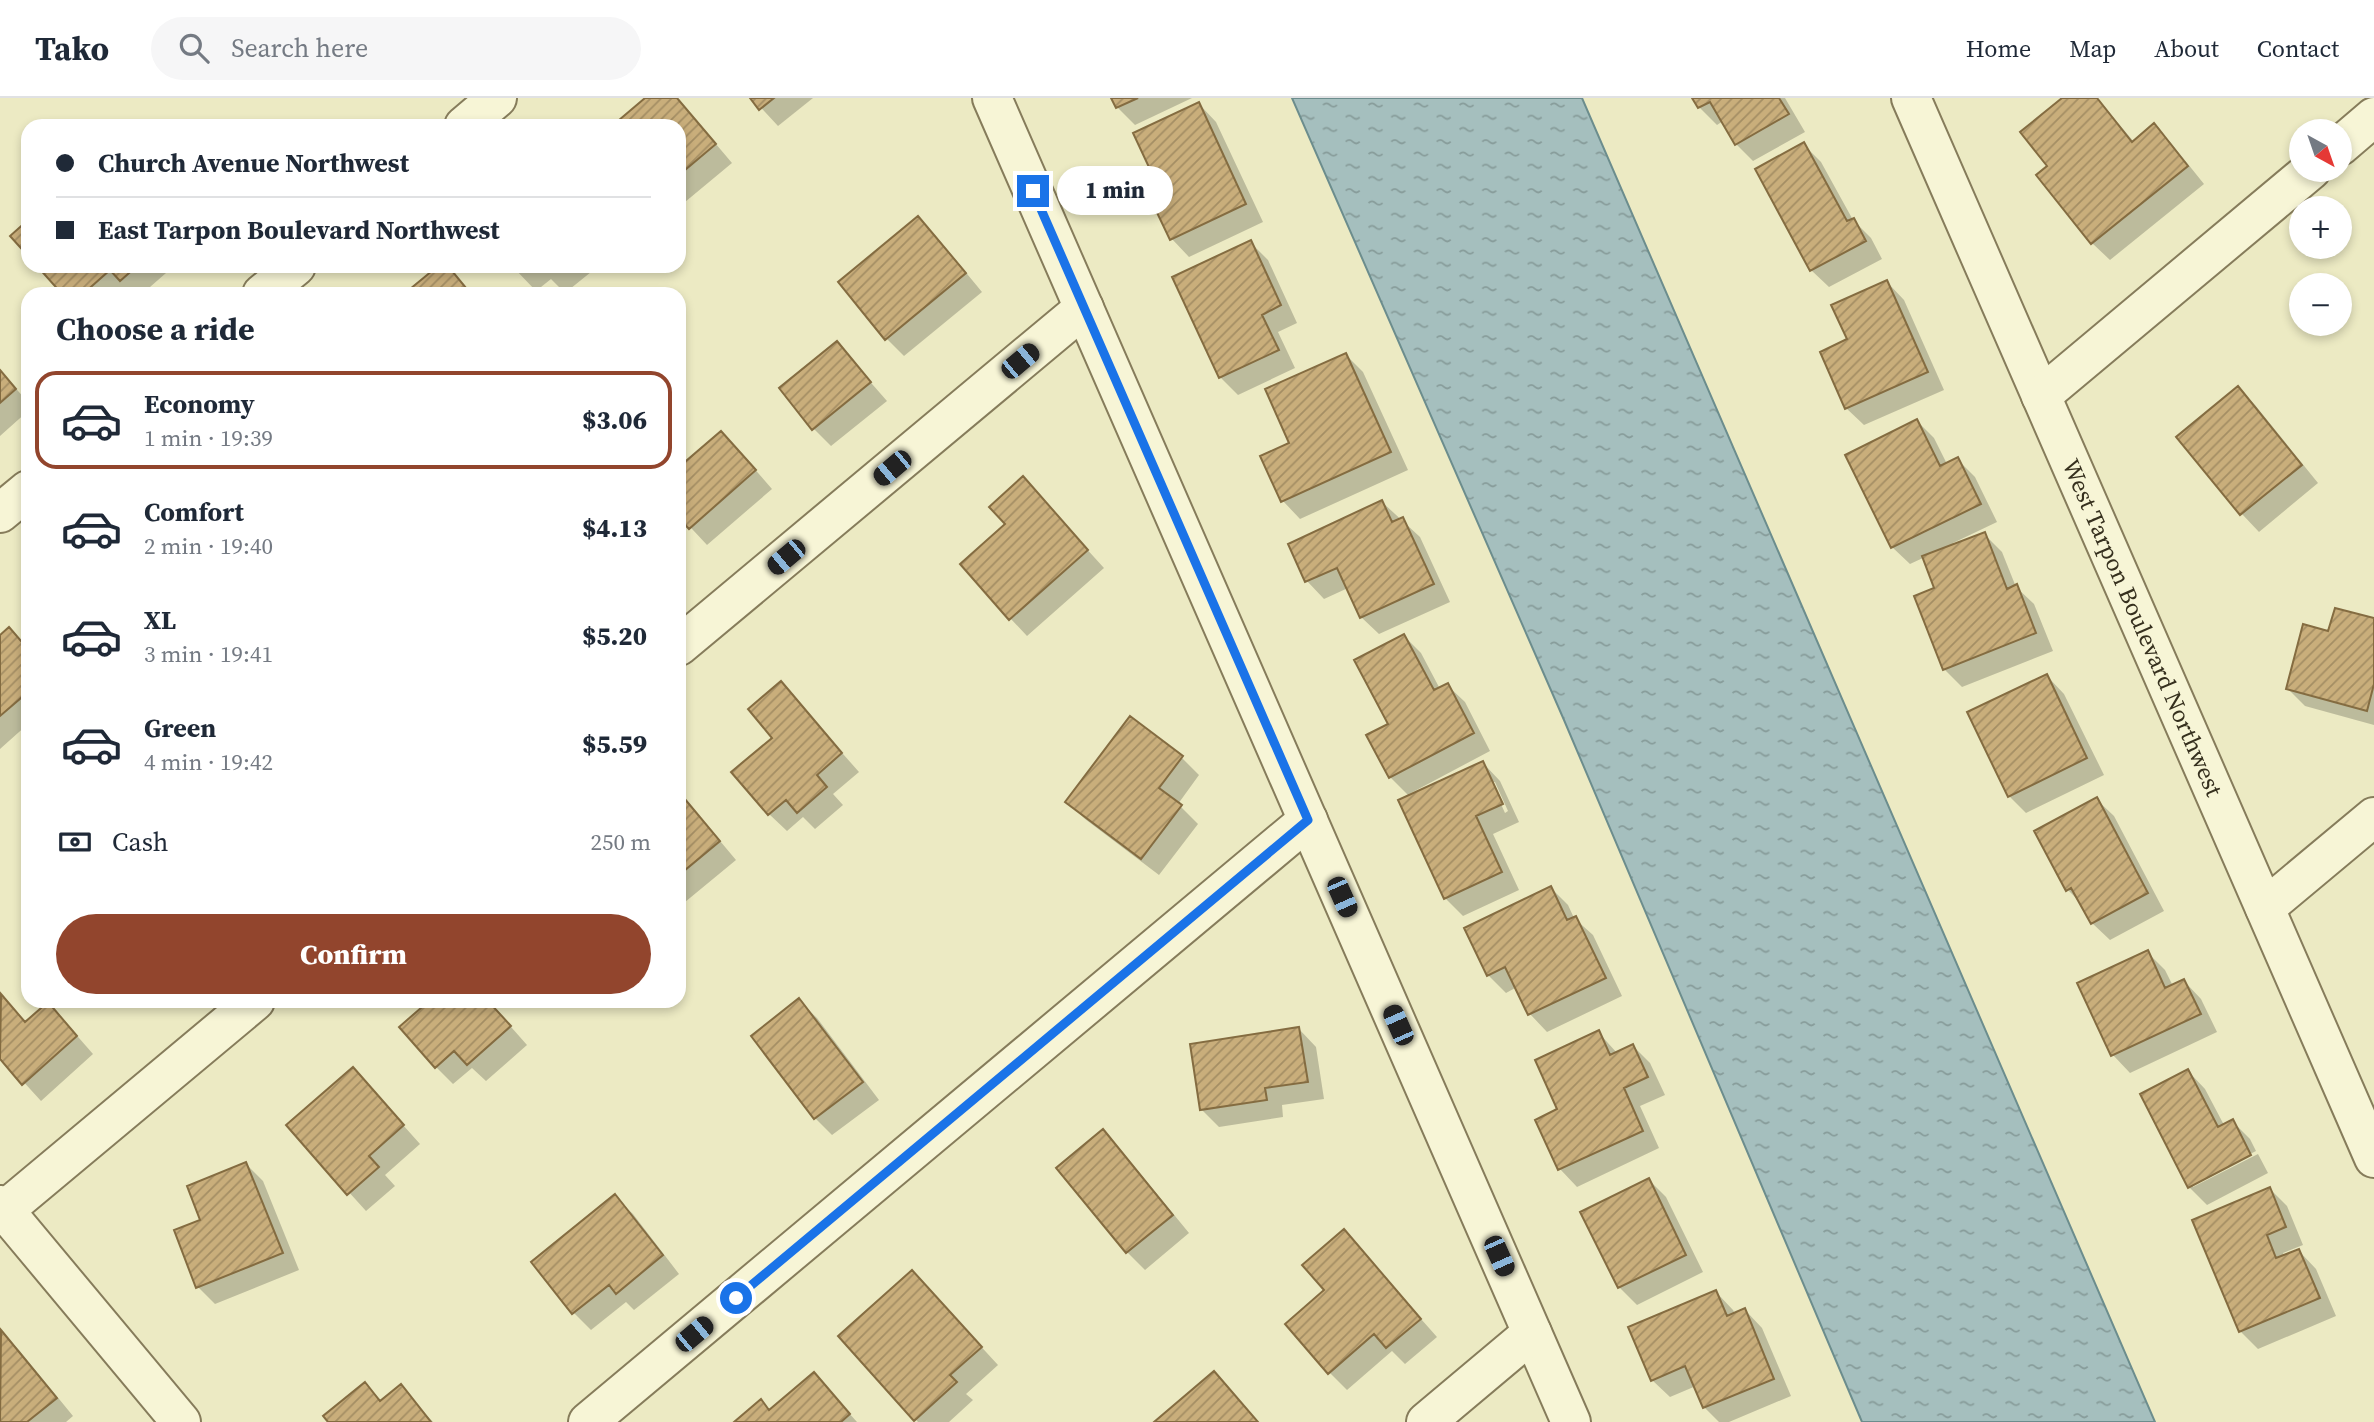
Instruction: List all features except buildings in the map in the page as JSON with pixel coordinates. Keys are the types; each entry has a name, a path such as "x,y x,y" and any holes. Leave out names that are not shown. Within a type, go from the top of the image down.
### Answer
{"street":[{"path":"472,119 497,98"},
{"path":"992,98 1571,1422"},
{"name":"West Tarpon Boulevard Northwest","path":"1910,98 2374,1158"},
{"path":"2352,136 2374,117"},
{"path":"2041,396 2297,182"},
{"path":"270,287 288,273"},
{"path":"686,640 1084,308"},
{"path":"0,513 21,496"},
{"path":"2265,908 2374,817"},
{"path":"588,1422 1308,820"},
{"path":"181,1422 1,1210 246,1008"},
{"path":"1426,1422 1532,1333"}],"water":[{"path":"1292,98 1582,98 2155,1422 1862,1422 1564,720"}],"route":[{"path":"736,1298 1308,820 1033,191"}]}
